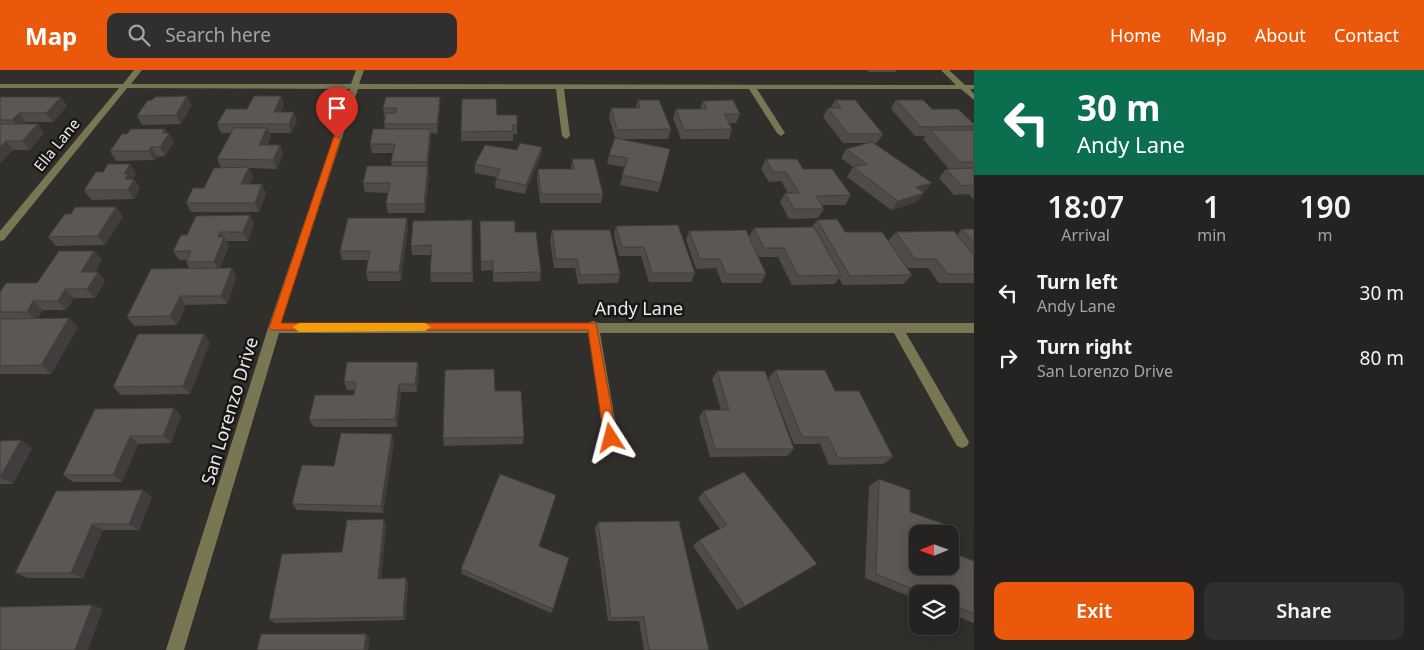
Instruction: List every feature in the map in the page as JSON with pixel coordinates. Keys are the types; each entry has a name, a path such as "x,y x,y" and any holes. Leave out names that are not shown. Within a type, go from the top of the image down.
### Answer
{"street":[{"name":"Ella Lane","path":"0,238 138,70"},
{"name":"San Lorenzo Drive","path":"175,650 274,328 360,70"},
{"path":"944,70 974,98"},
{"path":"0,86 354,88 974,87"},
{"path":"560,87 566,136"},
{"path":"752,87 781,133"},
{"path":"593,326 611,438"},
{"name":"Andy Lane","path":"274,328 593,326 974,328"},
{"path":"897,328 962,442"}],"building":[{"path":"187,96 176,115 137,116 147,101 155,97"},
{"path":"254,96 281,96 274,112 294,112 289,124 217,124 226,109 247,109"},
{"path":"0,97 61,97 46,113 19,113 12,120 0,120"},
{"path":"386,97 440,97 437,124 384,124 386,113 395,113 397,108 383,108"},
{"path":"462,99 496,99 497,115 517,115 517,125 512,125 513,131 461,132"},
{"path":"638,100 659,100 671,129 617,130 611,108 640,108"},
{"path":"733,100 740,114 724,114 732,129 684,130 676,109 707,109 703,101"},
{"path":"835,100 855,100 883,134 848,134 828,108 841,108"},
{"path":"896,100 923,100 932,109 958,109 974,126 921,127"},
{"path":"0,124 38,124 22,141 6,141 0,147"},
{"path":"234,128 267,128 259,145 280,145 273,160 217,159"},
{"path":"131,129 165,129 162,133 169,133 160,147 151,147 149,151 110,151 122,134 127,134"},
{"path":"373,129 430,129 427,162 391,162 395,144 370,144"},
{"path":"930,130 974,130 974,162 960,162"},
{"path":"615,138 670,149 661,183 622,175 628,158 609,155"},
{"path":"872,142 932,183 916,187 924,193 898,201 853,167 867,164 846,149"},
{"path":"520,143 542,147 526,185 496,179 500,169 475,164 485,145 517,150"},
{"path":"572,159 594,159 603,194 541,194 538,169 574,169"},
{"path":"766,159 797,159 803,169 832,169 851,195 816,196 824,209 794,209 785,193 799,193 786,172 773,172"},
{"path":"108,164 130,164 124,174 128,174 125,179 134,179 128,190 84,190 96,172 103,172"},
{"path":"367,166 428,166 424,204 386,204 390,183 363,183"},
{"path":"249,167 241,184 262,184 255,203 186,203 193,188 204,188 214,168"},
{"path":"974,168 974,185 962,186 946,169"},
{"path":"75,207 116,207 98,236 48,237 65,214 71,214"},
{"path":"250,215 243,232 220,232 218,237 224,237 214,262 186,262 191,251 173,251 181,235 187,235 196,216"},
{"path":"348,218 407,218 399,272 366,272 370,251 340,251"},
{"path":"837,219 845,232 882,232 912,275 850,276 817,220"},
{"path":"472,220 472,273 430,273 432,245 411,246 413,221"},
{"path":"480,221 515,221 515,232 536,232 541,272 493,273 493,261 481,262"},
{"path":"678,225 695,273 652,273 644,247 622,247 616,226"},
{"path":"814,227 841,275 798,276 784,248 764,248 754,228"},
{"path":"962,229 974,229 974,243"},
{"path":"552,230 610,230 620,274 580,275 577,259 556,259"},
{"path":"746,230 766,274 726,274 720,259 700,259 689,231"},
{"path":"954,231 974,256 974,274 948,274 936,259 915,259 896,232"},
{"path":"59,251 94,251 81,272 98,272 87,289 65,289 58,301 33,301 27,312 0,312 0,292 6,283 37,283"},
{"path":"232,268 221,296 180,296 170,316 127,317 151,269"},
{"path":"69,318 41,365 0,366 0,319"},
{"path":"138,334 204,334 183,386 113,387"},
{"path":"347,362 418,362 415,384 399,384 395,419 309,420 315,395 354,395 356,382 344,382"},
{"path":"494,369 495,391 521,391 524,437 443,438 445,370"},
{"path":"775,370 825,370 835,391 859,391 893,457 838,458 828,437 802,437"},
{"path":"717,371 765,371 794,449 715,449 704,410 729,410"},
{"path":"174,408 163,436 130,436 113,475 63,475 95,409"},
{"path":"341,433 392,434 381,506 292,504 302,465 334,466"},
{"path":"21,440 0,477 0,441"},
{"path":"744,472 817,564 745,606 699,540 727,525 703,492"},
{"path":"500,474 556,495 539,546 569,558 553,609 461,569"},
{"path":"879,479 910,490 910,512 944,524 909,525 909,575 959,575 959,555 974,561 974,614 959,608 959,585 909,585 909,587 876,574"},
{"path":"143,490 129,524 92,524 71,573 15,573 56,491"},
{"path":"384,519 378,579 406,578 403,617 269,619 282,554 342,552 347,520"},
{"path":"679,521 709,650 649,650 644,617 611,618 598,522"},
{"path":"92,605 75,650 0,650 0,607"},
{"path":"261,634 366,634 364,650 257,650"}],"slow traffic":[{"path":"299,327 425,327"}],"route":[{"path":"337,138 274,328 593,326 611,438"}]}
